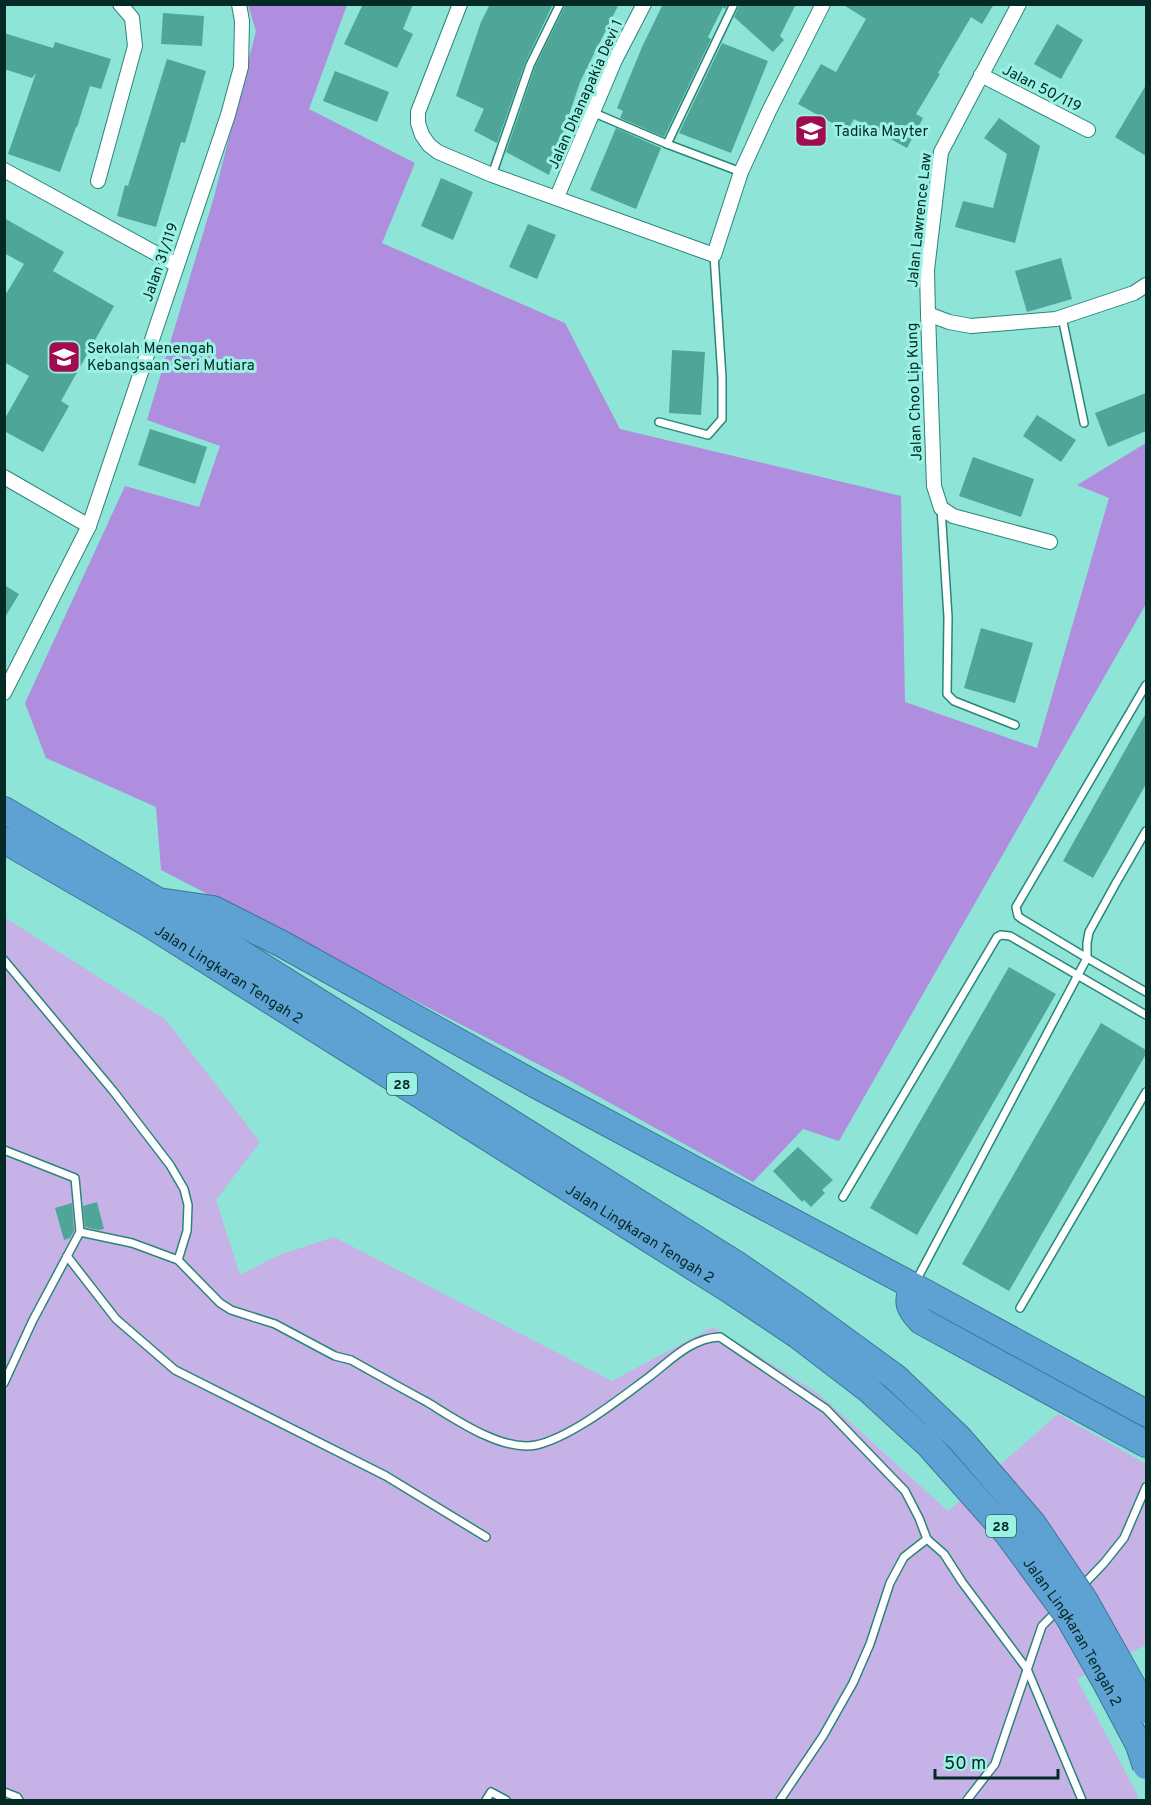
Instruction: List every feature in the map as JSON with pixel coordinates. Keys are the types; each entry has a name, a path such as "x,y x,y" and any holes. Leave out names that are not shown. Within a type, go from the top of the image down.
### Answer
{"highway":[{"name":"Jalan Lingkaran Tengah 2","path":"4,810 158,901 736,1264 929,1445 1007,1533 1068,1616 1139,1745 1146,1766"},
{"name":"Jalan Lingkaran Tengah 2","path":"4,840 149,924 733,1292 800,1322 895,1377 959,1438 1033,1524 1085,1601 1146,1710"},
{"path":"158,901 213,909 262,934 538,1086 1146,1413"},
{"path":"913,1286 908,1298 912,1311 921,1321 1146,1444"}],"street":[{"path":"98,181 135,46 132,18 120,4"},
{"name":"Jalan 31/119","path":"4,693 89,526 228,115 241,67 242,21 239,4"},
{"path":"460,4 418,112 418,123 429,145 438,152 492,175 714,255 741,172 823,4"},
{"name":"Jalan Dhanapakia Devi 1","path":"557,197 615,60 644,4"},
{"name":"Jalan Lawrence Law","path":"928,314 927,270 941,152 1019,4"},
{"name":"Jalan 50/119","path":"981,75 1088,130"},
{"path":"4,170 177,266"},
{"name":"Jalan Choo Lip Kung","path":"941,508 934,486 928,314 949,322 972,326 1056,320 1146,289"},
{"path":"4,477 89,526"},
{"path":"941,508 953,516 1050,542"}],"lane":[{"path":"492,175 530,65 560,4"},
{"path":"667,144 734,4"},
{"path":"592,112 741,172"},
{"path":"659,422 708,435 722,419 722,378 714,255"},
{"path":"1062,317 1084,423"},
{"path":"941,508 948,617 947,694 954,701 1015,725"},
{"path":"1146,685 1016,907 1018,916 1022,919 1146,992"},
{"path":"913,1286 1078,975 1086,958 1089,932 1146,831"},
{"path":"843,1197 997,937 1006,934 1010,936 1146,1015"},
{"path":"4,960 114,1092 170,1164 184,1189 188,1205 187,1231 178,1260"},
{"path":"1020,1308 1146,1092"},
{"path":"4,1150 75,1178 80,1232 33,1320 4,1383"},
{"path":"80,1232 132,1243 178,1260 220,1303 231,1310 289,1330 335,1356 351,1360 478,1431 515,1445 536,1445 564,1434 605,1409 685,1348 703,1339 720,1337 826,1410 905,1491 927,1539 944,1554 1027,1669 1082,1800"},
{"path":"67,1256 116,1319 175,1370 386,1476 486,1537"},
{"path":"1073,1594 1104,1563 1124,1538 1146,1487"},
{"path":"780,1800 823,1736 853,1683 870,1644 890,1583 904,1557 927,1539"},
{"path":"967,1800 995,1764 1042,1626 1065,1602"},
{"path":"4,1792 19,1800"},
{"path":"486,1800 491,1792 506,1800"}],"shaded area":[{"path":"248,5 347,5 309,109 415,163 382,243 565,323 620,429 901,496 905,702 1037,748 1109,498 1077,485 1146,443 1146,604 839,1141 803,1129 753,1182 563,1077 161,870 156,807 46,758 25,703 125,486 199,507 220,446 147,420 214,197 256,31"},
{"path":"4,917 166,1020 260,1142 216,1200 240,1275 279,1255 334,1237 612,1381 713,1327 819,1394 948,1511 1058,1414 1146,1464 1146,1645 1077,1679 1138,1796 1138,1800 5,1800"}],"building":[{"path":"363,4 413,4 403,29 413,34 397,68 344,44"},
{"path":"490,4 553,4 525,63 497,143 474,131 484,109 456,96 481,22"},
{"path":"566,4 619,4 580,82 549,175 506,152 535,67"},
{"path":"663,4 728,4 725,9 723,7 708,37 711,39 664,137 620,118 623,111 617,108 642,47"},
{"path":"740,4 796,4 780,36 784,40 773,52 734,17"},
{"path":"842,4 994,4 982,24 971,17 916,114 923,118 907,148 854,119 847,131 798,104 821,64 836,72 866,19"},
{"path":"163,13 204,16 202,46 161,44"},
{"path":"1057,24 1083,40 1061,79 1034,64"},
{"path":"4,33 53,48 55,42 111,59 101,89 90,86 60,172 8,154 36,73 32,78 4,69"},
{"path":"722,43 768,61 731,153 679,133"},
{"path":"167,59 206,71 185,143 181,142 156,227 117,216"},
{"path":"335,71 389,92 377,122 323,101"},
{"path":"1146,85 1146,156 1115,137"},
{"path":"999,118 1040,146 1015,243 955,227 963,201 993,208 1007,154 984,138"},
{"path":"616,128 661,148 636,209 590,190"},
{"path":"441,178 473,192 453,240 421,226"},
{"path":"4,218 64,252 53,271 114,306 61,401 69,406 43,452 4,431 4,420 29,376 4,362 4,297 24,264 4,253"},
{"path":"528,224 556,235 537,279 509,267"},
{"path":"1061,258 1072,299 1027,312 1015,271"},
{"path":"672,350 705,352 701,415 669,413"},
{"path":"1146,393 1146,431 1108,447 1095,413"},
{"path":"1037,415 1076,440 1061,462 1023,436"},
{"path":"150,429 207,447 195,484 138,465"},
{"path":"973,457 1034,479 1021,517 959,496"},
{"path":"4,585 19,594 4,619"},
{"path":"981,628 1033,643 1015,703 964,688"},
{"path":"1146,713 1146,784 1093,878 1063,861"},
{"path":"1009,967 1056,994 917,1235 870,1208"},
{"path":"1101,1023 1146,1050 1146,1054 1009,1291 962,1264"},
{"path":"798,1147 833,1180 822,1190 825,1193 811,1207 804,1200 802,1202 773,1171"},
{"path":"97,1202 104,1229 99,1230 85,1227 83,1206"},
{"path":"72,1203 74,1231 70,1238 64,1240 55,1208"}],"place":[{"name":"Tadika Mayter","path":"811,131"},
{"name":"Sekolah Menengah Kebangsaan Seri Mutiara","path":"64,357"}]}
